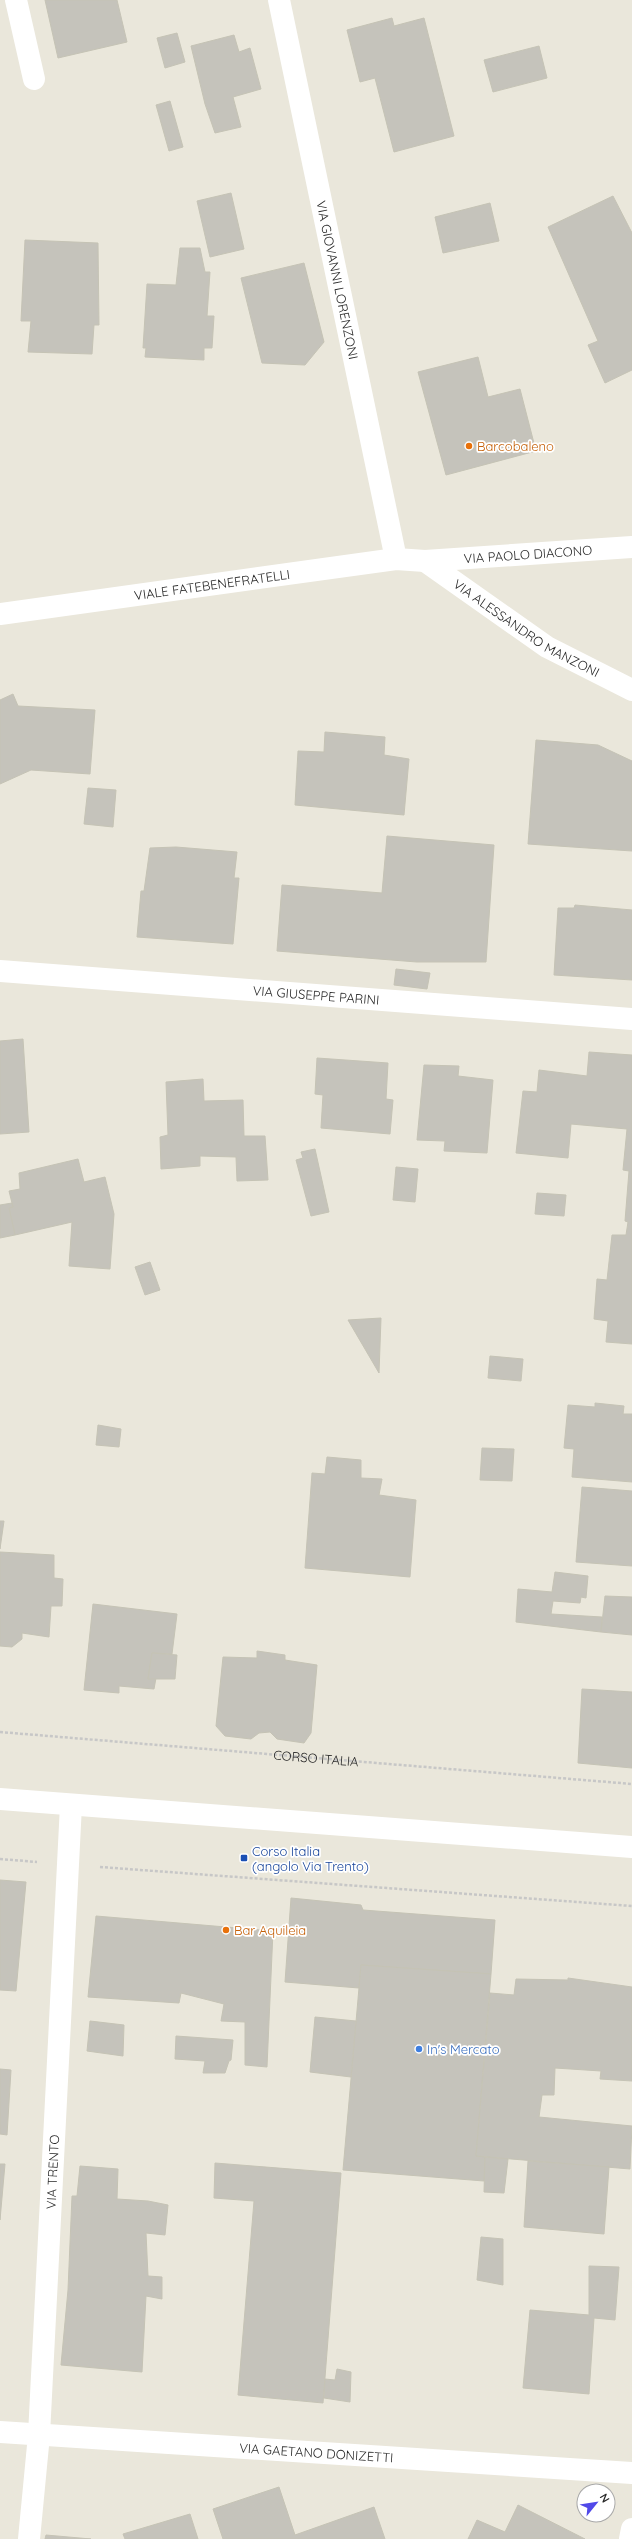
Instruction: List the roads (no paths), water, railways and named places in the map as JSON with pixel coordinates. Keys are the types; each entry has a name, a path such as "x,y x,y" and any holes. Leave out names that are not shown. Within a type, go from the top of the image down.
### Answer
{"street":[{"path":"16,0 34,79"},
{"name":"VIA GIOVANNI LORENZONI","path":"279,0 396,560"},
{"name":"VIA PAOLO DIACONO","path":"424,561 632,547"},
{"name":"VIALE FATEBENEFRATELLI","path":"0,614 396,560 424,561"},
{"name":"VIA ALESSANDRO MANZONI","path":"424,561 548,647 632,690"},
{"name":"VIA GIUSEPPE PARINI","path":"0,971 632,1019"},
{"path":"0,1799 632,1847"},
{"name":"VIA TRENTO","path":"29,2539 39,2435 71,1805"},
{"name":"VIA GAETANO DONIZETTI","path":"0,2432 632,2473"},
{"path":"630,2539 632,2529"}],"place":[{"name":"Barcobaleno","path":"469,446"},
{"name":"Corso Italia (angolo Via Trento)","path":"244,1858"},
{"name":"Bar Aquileia","path":"226,1930"},
{"name":"In's Mercato","path":"419,2049"}]}
